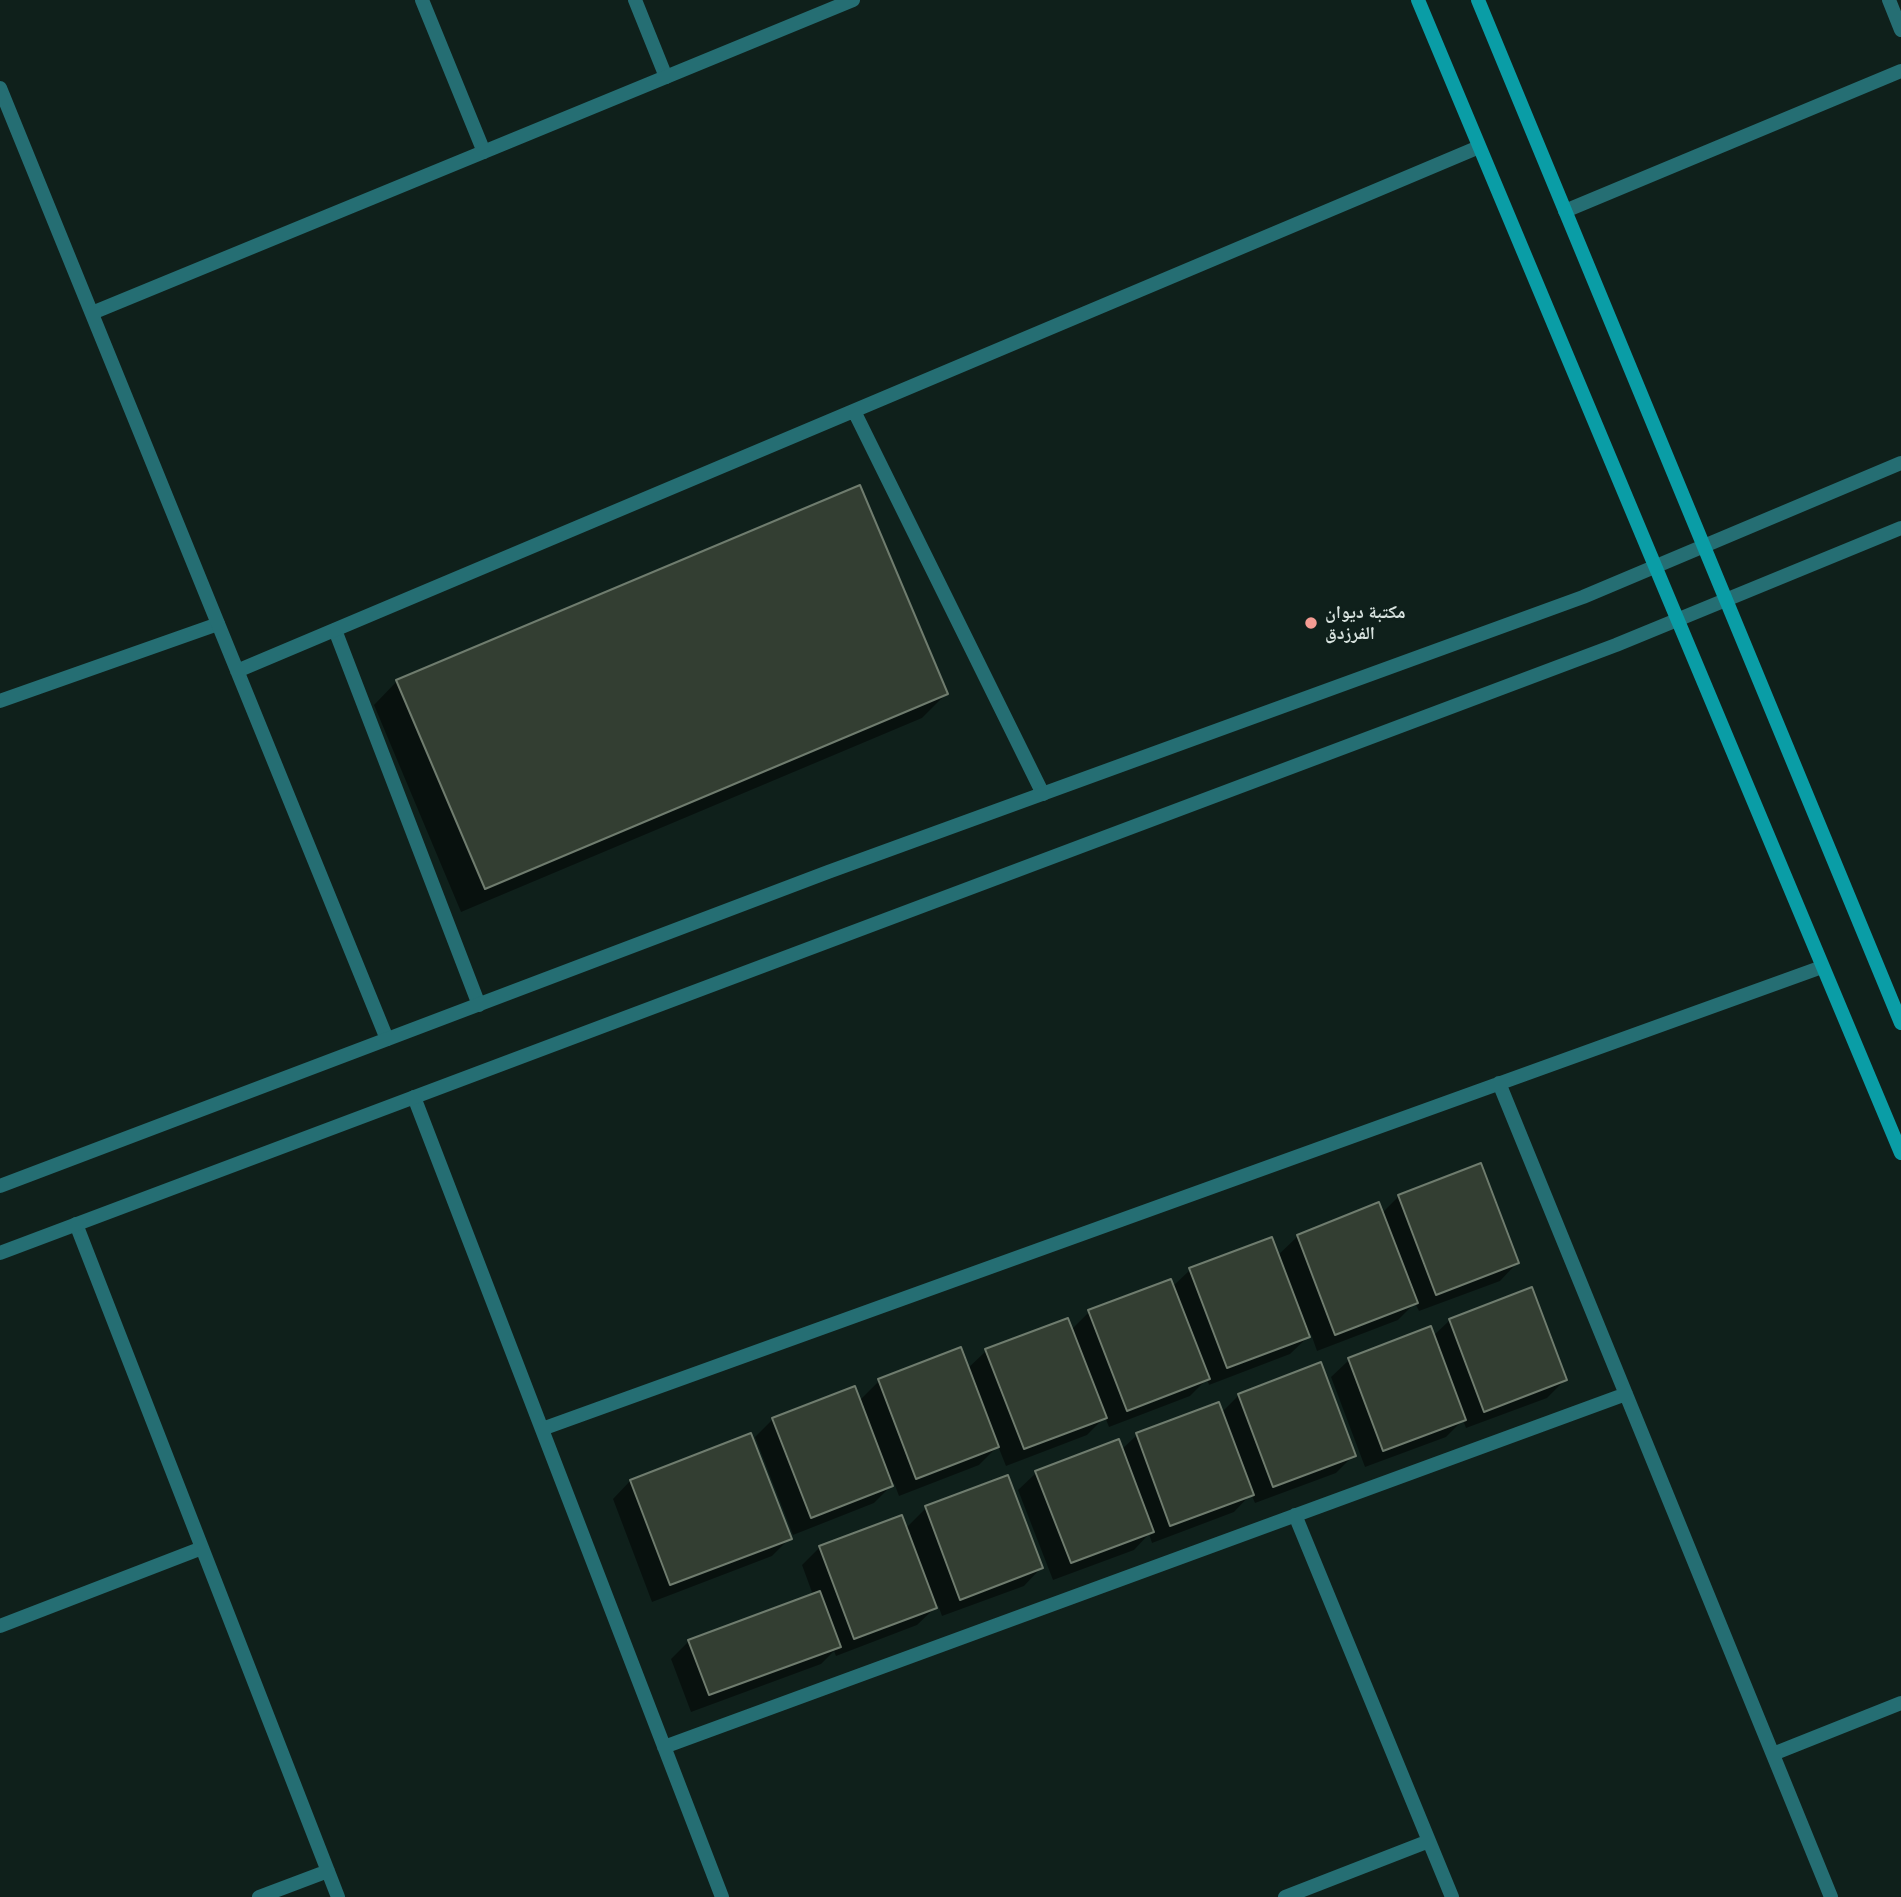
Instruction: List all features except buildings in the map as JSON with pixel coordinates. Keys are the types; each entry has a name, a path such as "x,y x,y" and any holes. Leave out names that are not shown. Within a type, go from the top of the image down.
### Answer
{"main road":[{"path":"1418,0 1901,1153"},
{"path":"1478,0 1901,1023"}],"street":[{"path":"422,0 484,152"},
{"path":"635,0 666,77"},
{"path":"92,313 853,0"},
{"path":"1889,0 1901,30"},
{"path":"1565,211 1901,71"},
{"path":"0,88 387,1039"},
{"path":"237,671 1479,147"},
{"path":"854,411 1043,794"},
{"path":"0,1186 1043,794 1583,597 1901,463"},
{"path":"0,1253 1677,620 1901,528"},
{"path":"0,701 218,624"},
{"path":"335,630 479,1004"},
{"path":"542,1429 1822,967"},
{"path":"1499,1083 1831,1897"},
{"path":"414,1097 722,1897"},
{"path":"76,1224 338,1897"},
{"path":"664,1747 1626,1394"},
{"path":"1295,1515 1452,1897"},
{"path":"0,1626 202,1548"},
{"path":"1773,1754 1901,1703"},
{"path":"1285,1897 1429,1841"},
{"path":"259,1897 328,1871"}],"place":[{"name":"مكتبة ديوان الفرزدق","path":"1311,623"}]}
